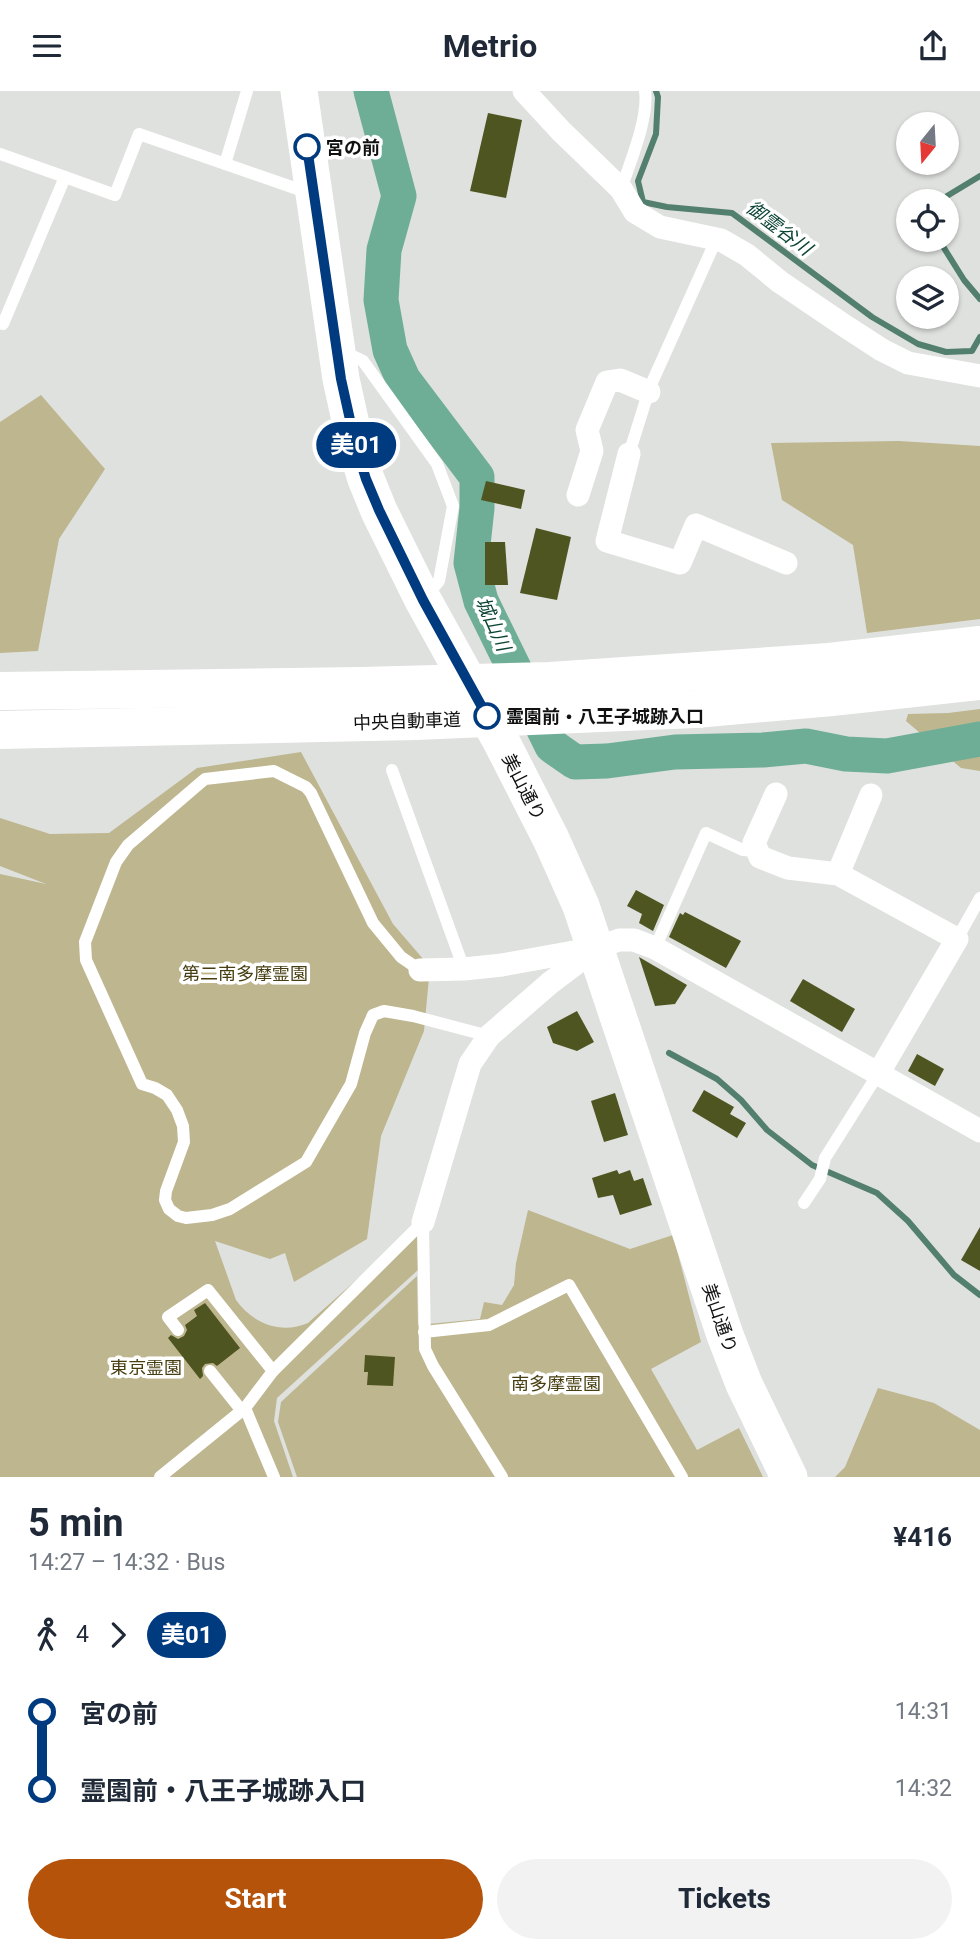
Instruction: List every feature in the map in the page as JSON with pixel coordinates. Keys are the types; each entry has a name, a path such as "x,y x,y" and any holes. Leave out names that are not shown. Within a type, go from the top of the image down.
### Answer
{"highway":[{"name":"中央自動車道","path":"0,730 285,725 553,698 980,645"},
{"name":"中央自動車道","path":"0,691 360,686 695,709 980,681"}],"main road":[{"name":"美山通り","path":"299,91 347,412 366,479 423,600 501,741 551,839 581,907 725,1335 744,1384 789,1477"}],"street":[{"path":"524,91 621,189 635,212 660,227 721,240 747,255 780,282 882,350 908,363 980,376"},
{"path":"578,495 592,451 587,430 607,382 620,380 649,392"},
{"path":"629,454 607,541 680,563 696,525 786,563"},
{"path":"776,794 754,843 760,857 788,868 838,874 957,939 878,1074"},
{"path":"838,874 871,795"},
{"path":"420,970 502,965 596,949 620,940 634,940 655,948 980,1131"},
{"path":"423,1222 470,1064 489,1036 550,983 596,949"}],"lane":[{"path":"225,164 247,91"},
{"path":"621,189 647,102 645,91"},
{"path":"0,154 115,195 139,134 314,195"},
{"path":"0,323 3,324 65,177"},
{"path":"629,454 649,392 714,239"},
{"path":"336,347 363,362 438,464 453,506 439,581 423,600"},
{"path":"392,770 464,969"},
{"path":"420,970 401,957 373,923 311,793 306,787 274,771 205,779 128,845 112,870 86,939 86,960 142,1084 167,1095 183,1126 184,1142 166,1191 165,1201 169,1209 186,1218 212,1215 230,1209 306,1162 351,1084 365,1033 373,1015 384,1011 489,1036"},
{"path":"655,948 706,834 743,850 757,851"},
{"path":"957,939 980,898"},
{"path":"804,1203 820,1179 825,1158 878,1074"},
{"path":"423,1222 425,1349 502,1477"},
{"path":"160,1477 244,1409 273,1371 423,1222"},
{"path":"424,1332 489,1325 569,1285 682,1477"},
{"path":"178,1330 168,1317 208,1290 273,1371"},
{"path":"211,1371 244,1409 274,1477"}],"green space":[{"path":"41,395 105,469 59,539 38,651 0,653 0,422"},
{"path":"899,441 980,446 980,619 867,633 853,545 782,500 771,443"},
{"path":"980,709 980,771 961,768 906,721 908,714"},
{"path":"301,752 393,924 430,967 424,1031 381,1136 367,1239 294,1282 285,1253 270,1259 215,1241 236,1300 259,1321 278,1327 288,1328 308,1323 417,1226 418,1270 277,1398 274,1421 293,1477 0,1477 0,874 46,884 0,866 0,818 50,834 109,833 197,768"},
{"name":"南多摩霊園","path":"528,1210 630,1249 673,1235 701,1342 651,1369 697,1450 739,1428 763,1477 297,1477 278,1422 281,1402 417,1276 418,1325 480,1319 484,1302 502,1305 514,1285"},
{"path":"878,1388 934,1403 980,1430 980,1477 835,1477 845,1467"}],"building":[{"path":"488,113 522,120 506,198 470,191"},
{"path":"486,481 525,490 521,509 481,500"},
{"path":"536,528 571,537 557,600 520,593"},
{"path":"485,542 505,542 508,585 485,585"},
{"path":"636,890 664,905 653,931 639,923 642,914 627,906"},
{"path":"685,912 741,941 726,968 669,937 680,913 683,915"},
{"path":"639,957 687,985 675,1004 655,1006"},
{"path":"803,979 855,1009 842,1032 790,1001"},
{"path":"577,1011 594,1042 577,1051 553,1043 547,1027"},
{"path":"917,1054 944,1069 935,1086 908,1071"},
{"path":"704,1090 734,1107 730,1114 746,1123 737,1138 692,1111"},
{"path":"615,1093 628,1135 604,1142 591,1101"},
{"path":"617,1170 619,1174 630,1170 634,1181 643,1178 652,1205 620,1215 613,1195 598,1198 592,1178"},
{"path":"980,1227 980,1271 961,1260"},
{"path":"205,1303 240,1348 217,1366 213,1363 205,1364 200,1379 168,1338 171,1335 178,1339 184,1336 187,1330 185,1325 197,1316 194,1310"},
{"path":"365,1355 395,1357 393,1386 367,1385 368,1372 364,1372"}],"waterway":[{"name":"城山川","path":"371,91 399,196 384,250 381,300 390,350 403,379 477,477 477,508 471,563 481,601 552,746 575,762 607,761 675,752 806,746 846,754 887,756 980,739"},
{"name":"御霊谷川","path":"656,91 656,134 638,181 643,202 732,213 872,317 918,344 946,352 972,351 980,337"},
{"name":"御霊谷川","path":"959,189 980,176"},
{"name":"御霊谷川","path":"946,252 980,299"},
{"path":"565,771 566,755"},
{"path":"669,1053 717,1079 741,1100 767,1130 812,1165 877,1193 908,1221 954,1275 980,1295"}],"bus line":[{"name":"美01","path":"307,147 341,379 347,412 366,479 423,600 487,716"}],"place":[{"name":"宮の前","path":"307,147"},
{"name":"霊園前・八王子城跡入口","path":"487,716"}],"park label":[{"name":"第二南多摩霊園","path":"245,973"},
{"name":"東京霊園","path":"146,1367"}]}
